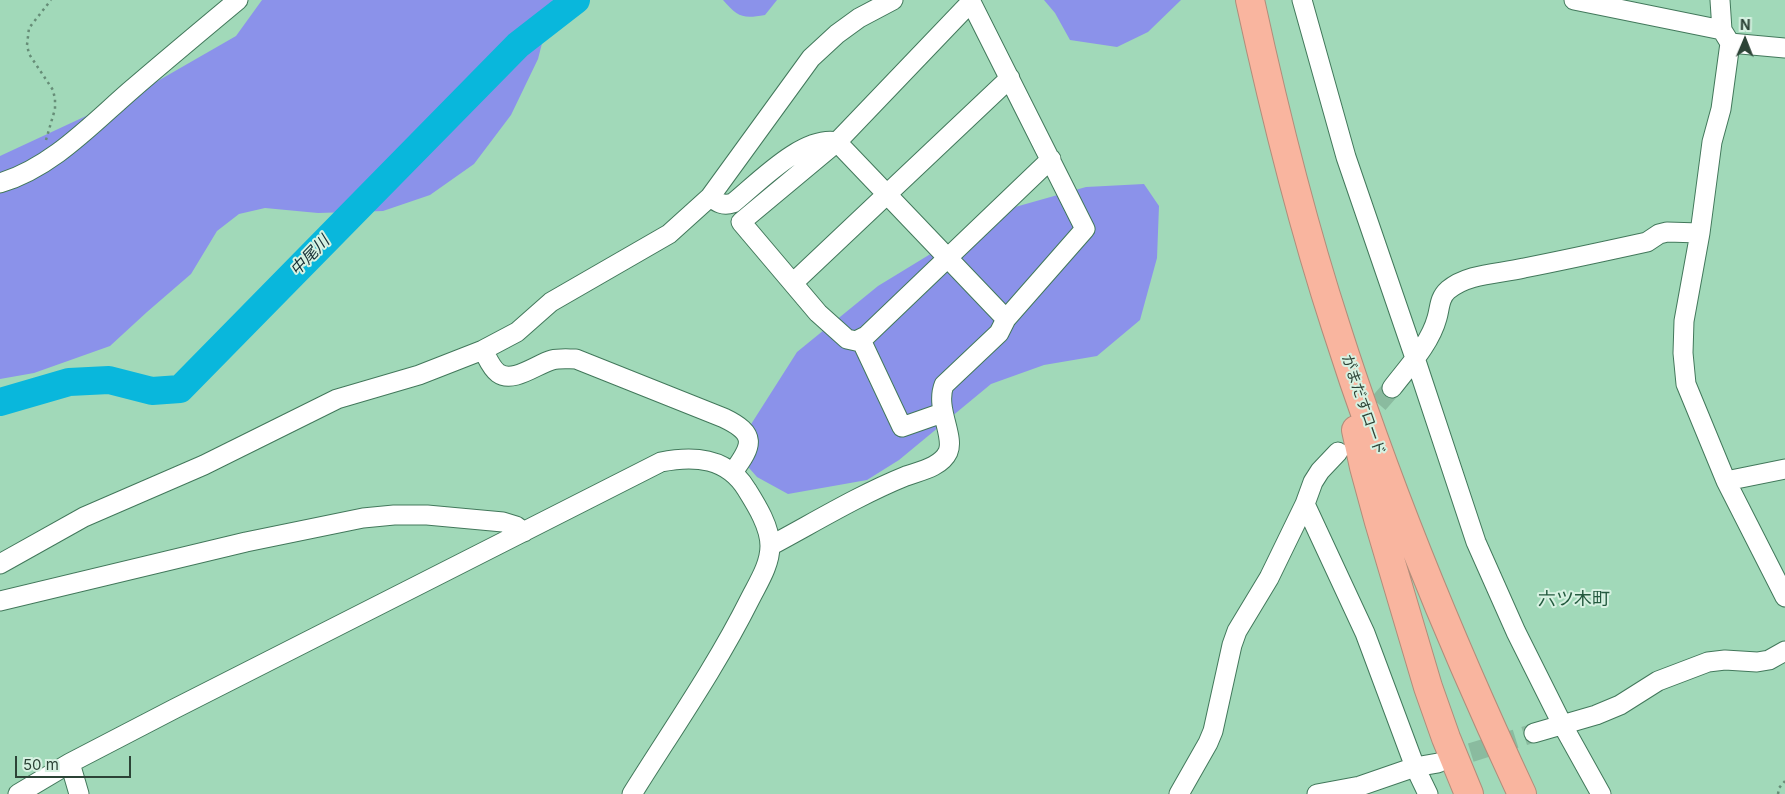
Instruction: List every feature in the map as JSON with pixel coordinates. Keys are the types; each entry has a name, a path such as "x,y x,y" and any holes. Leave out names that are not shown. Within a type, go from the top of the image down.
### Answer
{"highway":[{"name":"がまだすロード","path":"1250,0 1275,113 1335,325 1396,500 1452,639 1522,794"},
{"path":"1335,325 1364,468 1379,522 1428,687 1469,794"},
{"path":"1452,639 1542,794"}],"street":[{"path":"0,183 17,178 43,163 68,145 238,0"},
{"path":"0,564 84,517 204,465 337,399 419,375 483,350 517,332 551,302 670,234 710,197 811,58 837,34 859,18 893,0"},
{"path":"1302,0 1346,157 1476,542 1516,632 1562,724 1601,794"},
{"path":"1574,0 1726,37 1785,48"},
{"path":"1720,0 1726,37 1722,109 1712,142 1700,233 1684,321 1682,353 1686,384 1726,481 1785,597"},
{"path":"770,546 883,486 935,465 944,458 949,450 949,442 942,413 941,392 944,385 999,333 1006,319 1086,228 971,2 837,142 741,222 818,313 847,339 852,341 861,340 1051,160"},
{"path":"793,283 1010,78"},
{"path":"710,197 723,205 733,203 787,158 822,141 837,142 1006,319"},
{"path":"1392,388 1431,333 1443,296 1448,290 1466,280 1487,274 1647,242 1667,232 1700,233"},
{"path":"861,340 902,427 942,413"},
{"path":"483,350 496,372 502,375 519,374 551,360 576,359 737,424 745,431 749,444 748,451 732,472"},
{"path":"1179,794 1208,744 1213,731 1232,645 1237,631 1269,578 1305,504 1313,482 1320,471 1338,452"},
{"path":"18,794 70,763 307,640 661,462 677,459 708,460 732,472 745,487 754,502 767,530 770,546 767,565 732,635 632,794"},
{"path":"1726,481 1785,469"},
{"path":"1305,504 1365,633 1415,767 1428,794"},
{"path":"0,601 246,542 362,518 394,515 503,522 516,526 524,532"},
{"path":"1534,733 1596,715 1620,705 1658,680 1708,662 1725,660 1757,662 1769,660 1785,651"},
{"path":"70,763 78,794"},
{"path":"1317,794 1360,786 1415,767 1438,763"}],"path":[{"path":"43,163 44,147 55,109 55,99 53,90 29,54 27,37 29,28 51,0"},
{"path":"1778,794 1785,781"}],"shaded area":[{"path":"262,0 553,0 538,59 511,115 474,164 430,195 383,211 318,213 265,208 239,214 217,231 191,274 110,346 34,373 0,379 0,156 142,90 236,36"},
{"path":"723,0 777,0 765,15 751,17 737,13"},
{"path":"1044,0 1181,0 1148,32 1117,47 1070,40 1055,13"},
{"path":"1144,184 1159,206 1157,258 1140,320 1097,356 1044,365 991,384 899,460 867,480 788,494 757,477 742,460 748,429 797,352 878,286 1001,211 1086,187"}],"waterway":[{"name":"中尾川","path":"0,402 69,382 109,380 152,391 180,389 518,45 576,0"}],"tunnel":[{"path":"1360,425 1392,388"},
{"path":"1444,761 1534,733"}],"district":[{"name":"六ツ木町","path":"1574,600"}]}
